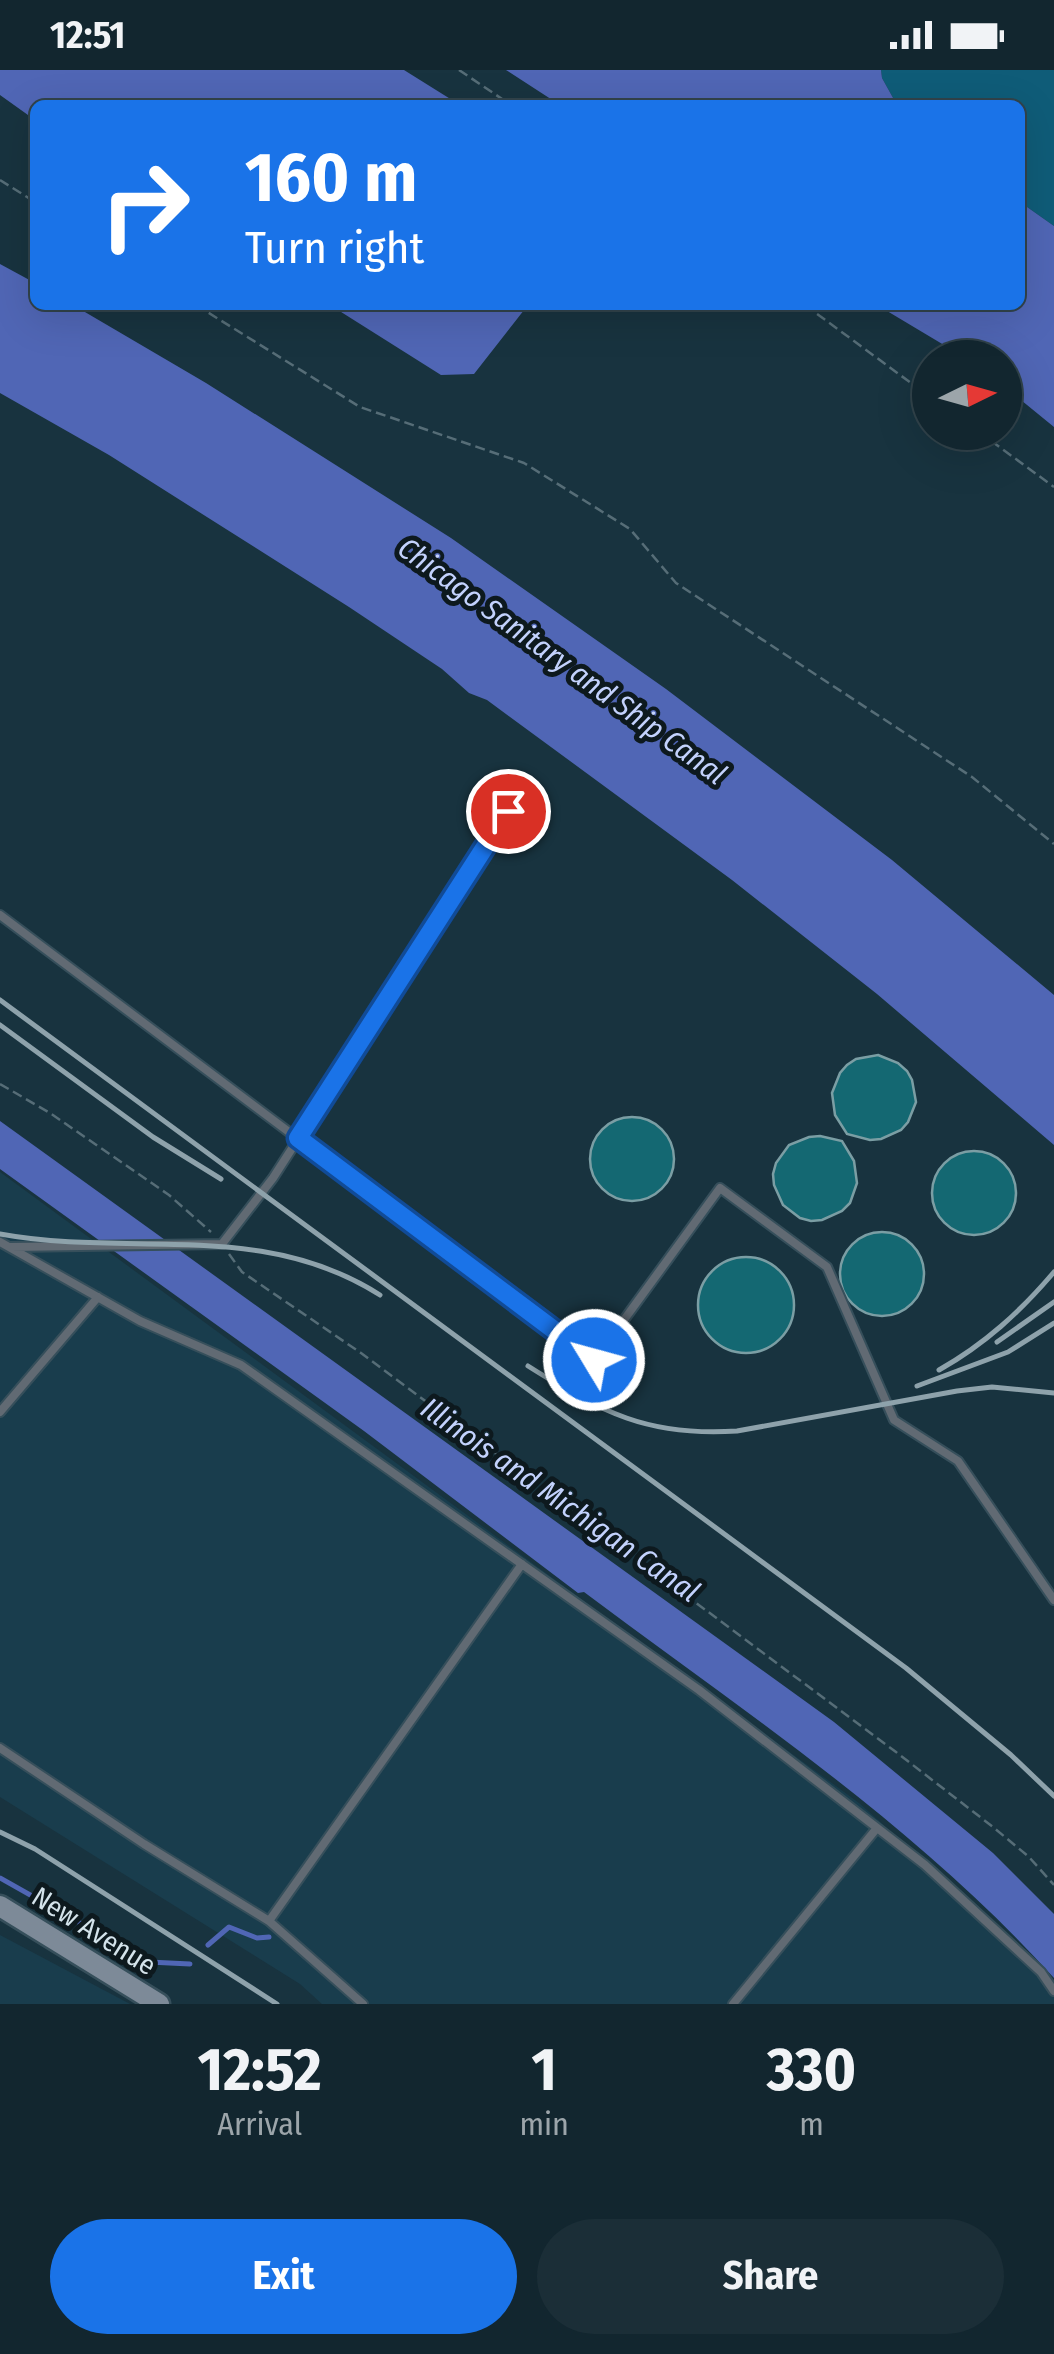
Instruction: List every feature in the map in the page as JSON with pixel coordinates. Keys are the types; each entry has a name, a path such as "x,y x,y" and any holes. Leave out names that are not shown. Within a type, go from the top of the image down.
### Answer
{"main road":[{"name":"New Avenue","path":"0,1906 159,2004"}],"lane":[{"path":"4,1245 222,1244 273,1178 508,811"},
{"path":"0,915 594,1360 720,1188 827,1267 894,1420 958,1461 1054,1600"},
{"path":"4,1245 140,1321 240,1365 522,1564 699,1690 877,1828 940,1879 1041,1972 1054,1991"},
{"path":"0,1412 98,1298"},
{"path":"269,1921 522,1564"},
{"path":"0,1748 269,1921 363,2004"},
{"path":"733,2004 877,1828"}],"path":[{"path":"459,70 504,100"},
{"path":"0,180 30,199"},
{"path":"204,310 360,407 524,463 630,530 676,584 972,777 1054,844"},
{"path":"812,310 912,383"},
{"path":"1004,450 1054,487"},
{"path":"0,1084 40,1106 169,1195 222,1244 242,1272 361,1353 910,1762 1028,1857 1054,1886"}],"shaded area":[{"path":"881,70 1054,70 1054,226 1025,206 1025,100 894,100"},
{"path":"0,1172 859,1803 1038,1963 1054,1983 1054,2004 322,2004 300,1984 0,1797"},
{"path":"0,1935 130,2004 0,2004"}],"water":[{"path":"0,70 404,70 452,100 30,100 30,116 0,95"},
{"path":"506,70 881,70 894,100 552,100"},
{"path":"1025,206 1054,226 1054,427 1022,401 1022,340 936,340 885,310 1025,310"},
{"name":"Chicago Sanitary and Ship Canal","path":"0,264 30,280 30,310 82,310 206,383 451,538 666,689 892,860 1054,995 1054,1145 877,994 732,880 487,700 469,693 442,669 349,607 109,455 0,393"},
{"path":"338,310 524,310 474,374 441,375"},
{"name":"Illinois and Michigan Canal","path":"0,1121 834,1722 993,1853 1054,1914 1054,1978 946,1871 768,1727 584,1592 578,1593 364,1431 0,1169"}],"building":[{"path":"878,1055 907,1071 916,1102 901,1130 870,1140 847,1134 835,1115 832,1093 847,1065"},
{"path":"632,1117 648,1120 662,1129 671,1143 671,1175 662,1189 648,1198 632,1201 616,1198 602,1189 593,1175 590,1159 593,1143 602,1129 616,1120"},
{"path":"820,1136 842,1141 854,1161 857,1183 850,1203 842,1211 811,1221 783,1205 773,1174 789,1145"},
{"path":"974,1151 990,1154 1004,1163 1013,1177 1013,1209 1004,1223 990,1232 974,1235 958,1232 944,1223 935,1209 932,1193 935,1177 944,1163 958,1154"},
{"path":"882,1232 898,1235 912,1244 921,1258 921,1290 912,1304 898,1313 882,1316 866,1313 852,1304 843,1290 840,1274 843,1258 852,1244 866,1235"},
{"path":"746,1257 765,1260 780,1271 791,1286 791,1324 780,1339 765,1350 746,1353 727,1350 712,1339 701,1324 698,1305 701,1286 712,1271 727,1260"}],"waterway":[{"path":"0,1878 149,1962 190,1964"},
{"path":"208,1945 229,1927 257,1938 269,1937"}],"railway":[{"path":"0,1000 906,1668 1054,1796"},
{"path":"0,1025 153,1137 221,1179"},
{"path":"0,1234 242,1249 289,1257 335,1272 380,1295"},
{"path":"939,1370 1001,1326 1054,1272"},
{"path":"997,1342 1054,1302"},
{"path":"917,1386 1008,1352 1054,1323"},
{"path":"528,1366 626,1418 705,1432 737,1431 992,1387 1054,1393"},
{"path":"0,1832 35,1849 277,2004"}],"route":[{"path":"508,811 298,1138 594,1360"}]}
